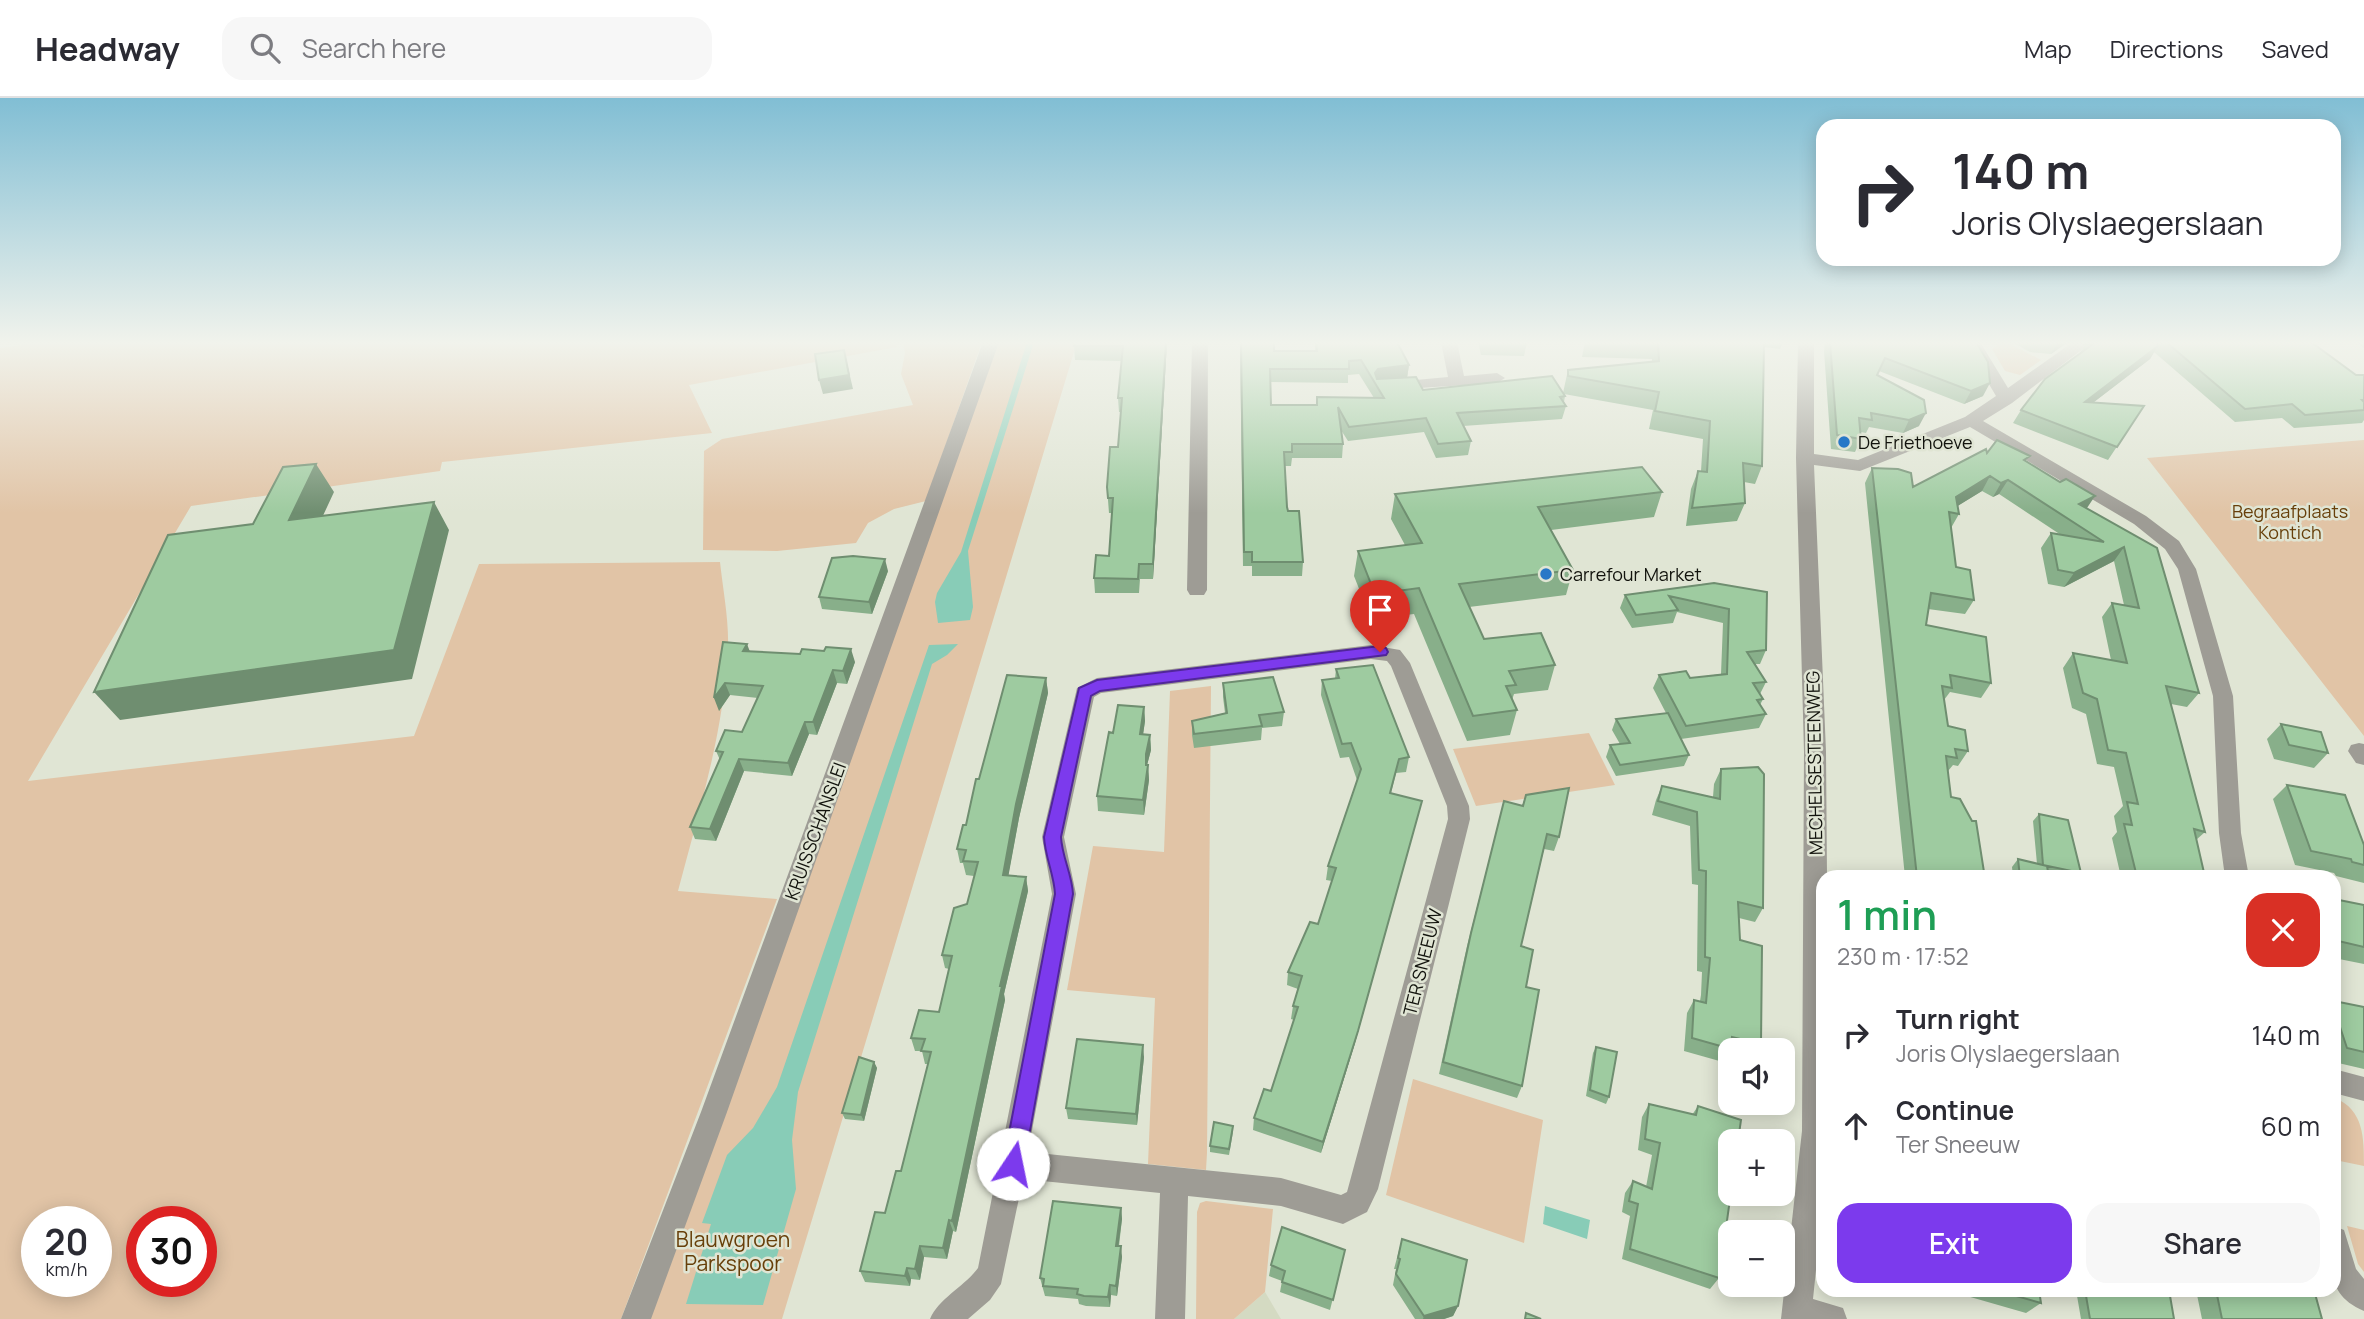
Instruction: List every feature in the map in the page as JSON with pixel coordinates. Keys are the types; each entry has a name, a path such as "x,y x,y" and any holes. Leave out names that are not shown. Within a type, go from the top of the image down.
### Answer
{"street":[{"name":"KRUISSCHANSLEI","path":"635,1319 714,1112 971,399"},
{"path":"1197,590 1199,399"},
{"name":"MECHELSESTEENWEG","path":"1806,399 1815,752 1816,1131 1797,1314 1832,1319"},
{"path":"1805,458 1860,466 1971,421 2005,399"},
{"path":"1971,421 2140,520 2172,545 2187,569 2222,696 2230,833 2236,870"},
{"name":"TER SNEEUW","path":"1371,652 1393,654 1400,663 1458,806 1459,819 1364,1189 1357,1202 1343,1210 1281,1192 1013,1164 1064,894 1063,876 1053,849 1053,837 1082,696 1087,690 1097,686 1371,652"},
{"path":"2341,1083 2364,1088"},
{"path":"945,1319 989,1279 1013,1164"},
{"path":"1170,1319 1174,1180"},
{"path":"2341,1264 2351,1289 2364,1296"}],"shaded area":[{"path":"1265,1292 1281,1319 1234,1319"}],"green space":[{"path":"0,399 696,399 712,433 442,462 440,471 191,506 28,781 414,736 479,564 720,562 728,627 726,679 716,741 678,891 777,899 621,1319 0,1319"},
{"path":"911,399 962,399 926,501 894,509 868,523 856,543 777,551 703,550 704,451 722,439 913,405"},
{"name":"Blauwgroen Parkspoor","path":"970,399 1060,399 782,1319 636,1319"},
{"name":"Begraafplaats Kontich","path":"2364,440 2364,736 2147,458"},
{"path":"1211,686 1206,1170 1148,1164 1155,998 1067,990 1093,846 1164,852 1170,691"},
{"path":"1589,733 1615,785 1476,806 1453,749"},
{"path":"1413,1079 1543,1120 1524,1243 1386,1195"},
{"path":"2341,1101 2357,1117 2364,1145 2364,1166 2341,1161"},
{"path":"1206,1201 1273,1209 1265,1292 1234,1319 1196,1319 1197,1212 1200,1203"},
{"path":"2347,1226 2364,1230 2364,1272 2358,1264"}],"water":[{"path":"1009,399 1016,399 968,551 973,607 970,620 938,623 935,602 937,593 961,552"},
{"path":"958,644 932,664 798,1092 792,1140 796,1189 763,1305 686,1304 711,1224 702,1223 727,1155 753,1128 777,1087 929,645"},
{"path":"1545,1206 1590,1220 1587,1239 1543,1224"}],"building":[{"path":"1122,399 1163,399 1153,564 1139,564 1138,579 1094,578 1096,555 1109,556 1113,498 1108,498 1107,487 1110,447 1118,447"},
{"path":"1242,399 1271,399 1271,405 1317,405 1317,399 1561,399 1566,406 1457,413 1471,441 1438,444 1426,418 1349,427 1338,407 1343,444 1292,444 1292,452 1284,452 1287,507 1288,511 1299,511 1303,562 1252,562 1252,552 1244,552"},
{"path":"1658,399 1763,399 1762,466 1743,463 1745,503 1692,508 1698,471 1707,472 1710,421 1655,411"},
{"path":"1834,399 1924,400 1926,413 1909,420 1871,413 1872,420 1859,418 1861,439 1837,435"},
{"path":"2030,399 2089,399 2085,402 2144,406 2117,447 2021,410"},
{"path":"2233,399 2364,399 2364,410 2305,415 2292,404 2245,409"},
{"path":"1997,440 2030,456 2024,460 2060,482 2066,479 2095,496 2079,504 2157,548 2199,693 2166,686 2205,832 2194,829 2203,870 2135,870 2124,824 2132,825 2127,802 2138,804 2126,753 2108,750 2097,699 2083,693 2073,653 2127,663 2112,603 2139,608 2124,547 2074,573 2058,570 2051,533 2104,542 2008,480 2001,483 1990,476 1956,497 1959,514 1949,512 1956,567 1970,570 1974,600 1931,593 1926,625 1986,637 1991,683 1950,675 1952,688 1942,686 1948,726 1965,730 1968,751 1955,749 1957,758 1946,756 1951,797 1960,799 1972,821 1976,821 1984,870 1916,870 1872,468 1898,469 1911,473 1913,487 1986,449 1987,453"},
{"path":"316,464 289,520 434,502 394,650 94,692 168,535 253,524 283,467"},
{"path":"1642,467 1662,492 1538,507 1573,570 1459,584 1484,639 1541,633 1555,665 1509,671 1516,685 1506,686 1517,710 1473,716 1419,588 1375,594 1358,551 1422,543 1395,494"},
{"path":"853,556 885,559 869,602 819,597 832,558"},
{"path":"1714,583 1767,592 1766,650 1747,652 1766,682 1753,683 1763,699 1757,700 1766,714 1686,726 1659,675 1686,671 1690,678 1727,674 1729,609 1669,596 1678,610 1636,615 1625,595"},
{"path":"723,642 747,644 743,651 800,654 802,649 851,649 843,671 833,670 813,722 805,722 788,763 739,759 710,829 690,827 723,752 716,751 725,730 742,732 763,686 725,683 714,698"},
{"path":"1373,665 1409,757 1399,759 1390,793 1422,801 1358,1031 1323,1142 1254,1118 1264,1089 1271,1091 1298,1007 1293,1006 1302,976 1288,972 1310,922 1318,924 1336,868 1328,866 1361,769 1351,743 1342,744 1322,680 1339,678 1336,669"},
{"path":"1007,675 1046,678 1016,804 1003,875 1026,877 1000,986 952,1221 949,1220 943,1248 920,1246 915,1269 907,1268 905,1276 860,1271 875,1212 885,1213 896,1171 901,1171 931,1052 921,1051 925,1039 911,1038 919,1010 939,1012 952,956 942,955 954,908 967,904 978,862 963,861 966,850 957,849"},
{"path":"1273,677 1284,712 1259,715 1262,726 1194,734 1192,721 1227,713 1223,683"},
{"path":"1118,705 1144,707 1140,734 1150,735 1143,800 1097,796 1109,732 1113,733"},
{"path":"1668,713 1689,755 1620,765 1610,745 1630,743 1616,719"},
{"path":"2281,724 2321,732 2328,753 2289,745"},
{"path":"1758,767 1764,774 1763,908 1738,902 1740,940 1762,946 1761,1038 1718,1038 1718,1045 1692,1038 1694,1000 1706,1003 1710,958 1705,957 1706,871 1699,870 1697,812 1658,801 1662,786 1720,799 1721,769"},
{"path":"2287,785 2345,795 2364,845 2364,865 2352,862 2351,859 2311,851"},
{"path":"1569,788 1559,837 1547,834 1521,946 1533,950 1526,987 1539,990 1522,1086 1443,1062 1504,801 1523,806 1526,795"},
{"path":"2039,814 2068,820 2080,870 2043,865"},
{"path":"2018,859 2047,866 2048,870 2019,870"},
{"path":"2341,900 2364,905 2364,947 2341,942"},
{"path":"2341,1002 2364,1007 2364,1052 2347,1048 2341,1030"},
{"path":"1077,1039 1143,1045 1136,1114 1066,1108"},
{"path":"1596,1047 1617,1052 1609,1097 1590,1090"},
{"path":"859,1057 874,1062 861,1115 842,1113"},
{"path":"1649,1104 1696,1115 1698,1106 1718,1113 1718,1115 1741,1120 1740,1129 1718,1129 1718,1206 1729,1206 1727,1220 1718,1220 1718,1278 1630,1249 1638,1204 1629,1201 1633,1181 1652,1189 1660,1143 1645,1139"},
{"path":"1214,1122 1233,1126 1229,1149 1210,1146"},
{"path":"1053,1201 1121,1208 1116,1246 1121,1246 1116,1286 1110,1285 1108,1297 1084,1296 1077,1294 1078,1289 1043,1286 1044,1279 1040,1278"},
{"path":"1282,1227 1345,1250 1333,1300 1282,1282 1285,1271 1271,1265"},
{"path":"1402,1239 1467,1260 1458,1306 1424,1316 1396,1274"},
{"path":"2020,1297 2040,1297 2041,1303"},
{"path":"2086,1297 2170,1297 2174,1319 2090,1319"},
{"path":"2217,1297 2316,1297 2322,1319 2222,1319"},
{"path":"1526,1313 1541,1319 1525,1319"}],"place":[{"name":"De Friethoeve","path":"1844,442"},
{"name":"Carrefour Market","path":"1546,574"}],"route":[{"path":"1013,1164 1064,894 1063,876 1053,849 1053,837 1084,692 1097,686 1380,652"}]}
